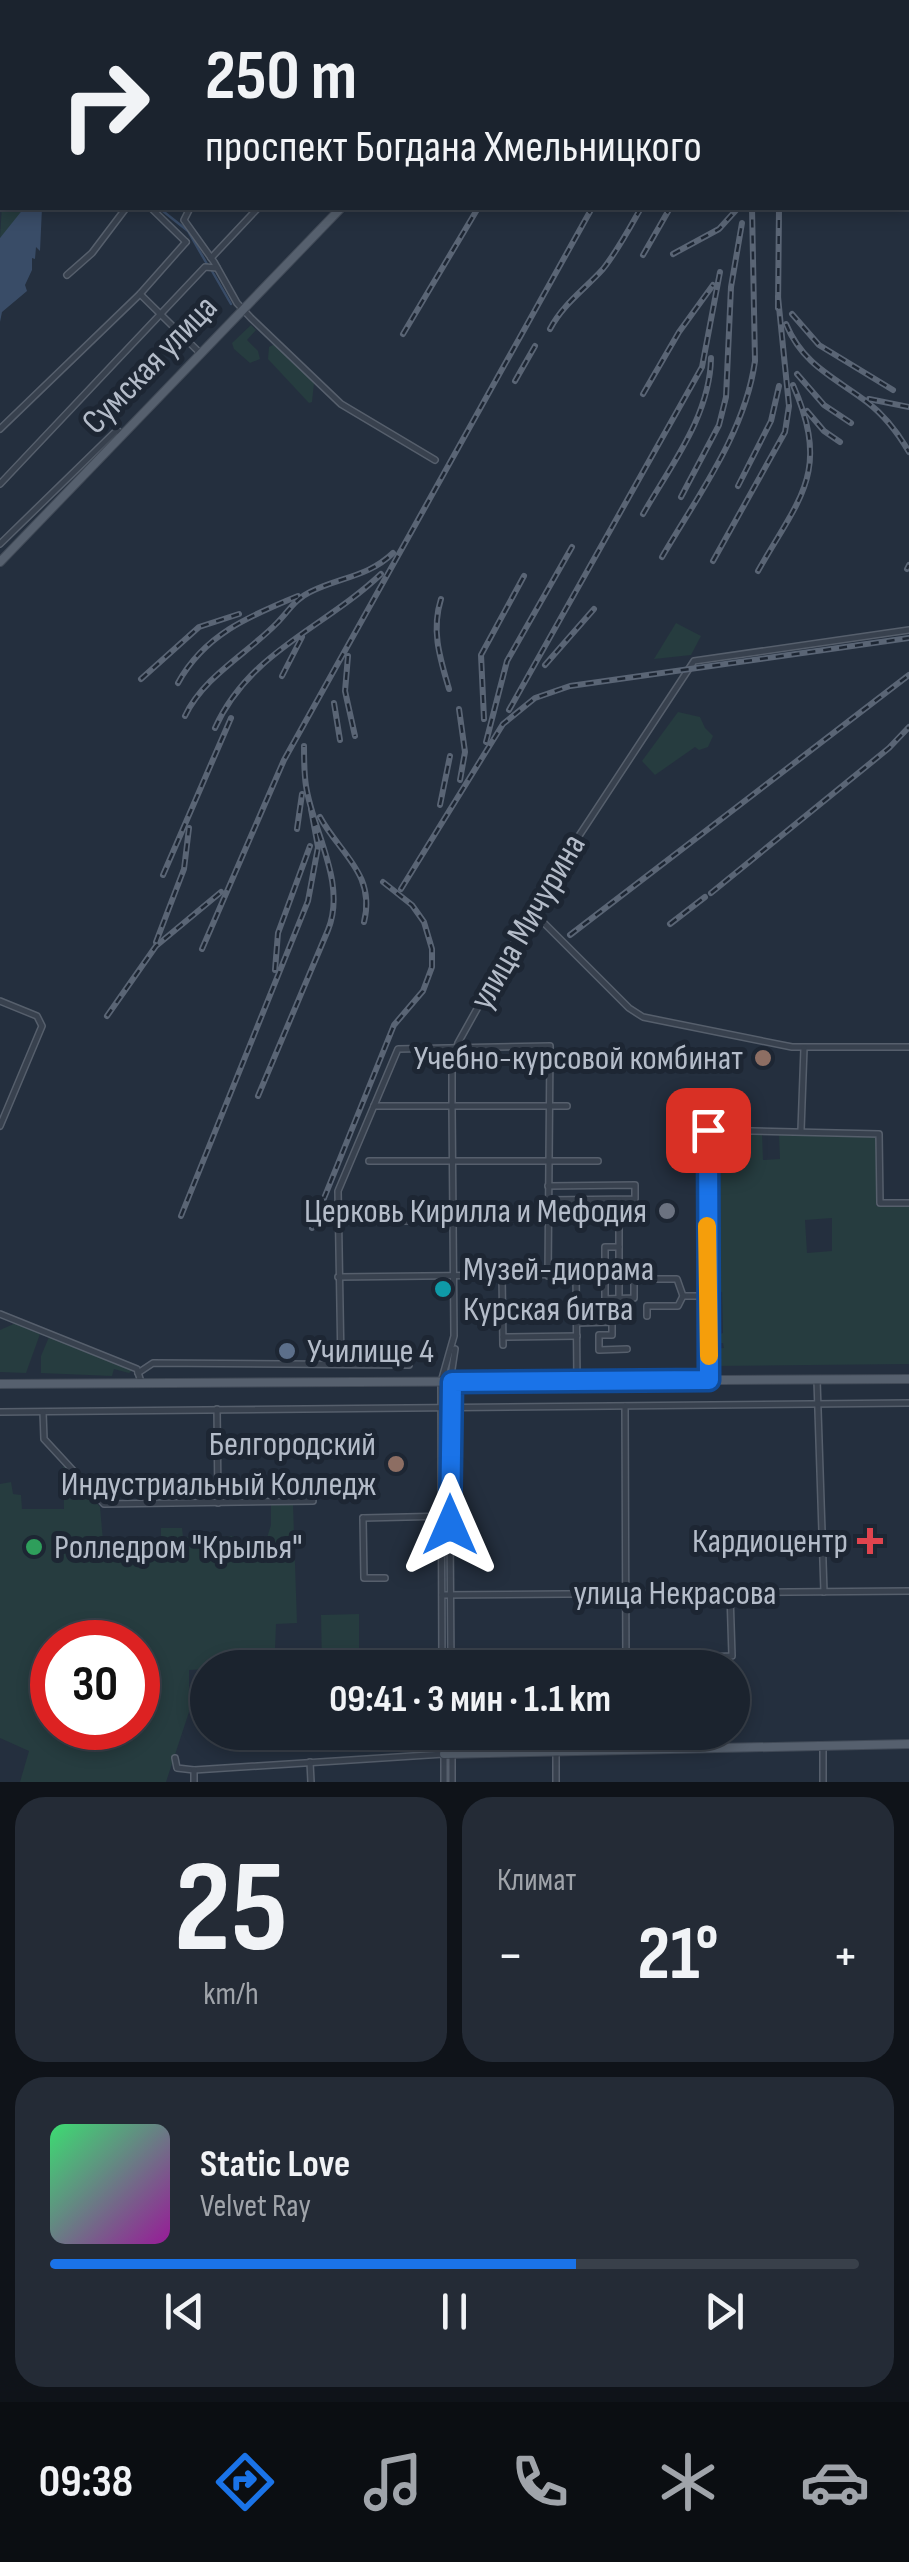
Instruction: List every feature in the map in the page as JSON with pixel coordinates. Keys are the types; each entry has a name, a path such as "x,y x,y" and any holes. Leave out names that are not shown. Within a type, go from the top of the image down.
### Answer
{"main road":[{"name":"Сумская улица","path":"0,562 48,503 122,434 340,210"},
{"path":"0,1384 140,1377 441,1382 909,1379"},
{"path":"448,1754 909,1744"}],"street":[{"path":"67,275 92,253 124,210"},
{"path":"154,210 186,242"},
{"path":"189,210 184,220 242,309 341,404 435,460"},
{"path":"211,258 256,210"},
{"path":"0,429 140,294 186,242 197,241"},
{"path":"0,484 205,267 218,268"},
{"path":"140,294 200,352"},
{"path":"0,544 48,503"},
{"name":"улица Мичурина","path":"451,1650 450,1516 441,1382 454,1336 452,1061 456,1048 575,839 694,662 909,630"},
{"path":"532,911 629,1008 643,1017 804,1048 909,1047"},
{"path":"0,1001 37,1016 41,1022 0,1126"},
{"path":"341,1364 338,1191 398,1049 550,1046 548,1276"},
{"path":"801,1130 804,1048"},
{"path":"374,1106 567,1106"},
{"path":"709,1380 708,1130 879,1134 880,1203 909,1203"},
{"path":"369,1162 598,1160"},
{"path":"548,1186 634,1185 635,1198 548,1200"},
{"path":"619,1200 619,1298"},
{"path":"336,1222 548,1219"},
{"path":"619,1246 605,1247 605,1298 634,1298 634,1279 676,1279 683,1296 678,1306 647,1306 647,1316"},
{"path":"576,1274 577,1381"},
{"path":"338,1277 605,1274"},
{"path":"502,1276 503,1341 577,1336"},
{"path":"683,1296 709,1296"},
{"path":"0,1314 137,1369 140,1377 153,1364 408,1365"},
{"path":"599,1322 599,1350 627,1349"},
{"path":"577,1323 612,1322 612,1335 599,1335"},
{"path":"445,1408 452,1382 454,1336"},
{"path":"818,1380 824,1592"},
{"path":"0,1412 909,1403"},
{"path":"624,1406 626,1650"},
{"name":"улица Мичурина","path":"442,1650 445,1408"},
{"path":"217,1409 218,1503"},
{"path":"43,1412 44,1439 104,1504 312,1502"},
{"path":"385,1578 364,1578 363,1518 450,1516"},
{"name":"улица Некрасова","path":"441,1595 909,1590"},
{"path":"730,1594 732,1650"},
{"path":"823,1747 823,1782"},
{"path":"447,1750 452,1782"},
{"path":"444,1782 449,1750"},
{"path":"556,1752 556,1782"},
{"path":"176,1758 177,1768 194,1770 448,1754"},
{"path":"310,1762 311,1782"},
{"path":"194,1770 194,1782"}],"green space":[{"path":"2,210 23,210 10,230 0,238"},
{"path":"251,325 256,330 247,340 260,359 250,363 232,343"},
{"path":"275,344 314,383 312,402 268,359 269,347"},
{"path":"676,623 701,636 691,655 654,659"},
{"path":"678,712 700,717 713,736 708,747 695,747 655,775 642,761"},
{"path":"710,1133 762,1134 763,1160 780,1159 779,1135 876,1137 876,1206 909,1207 909,1364 713,1366 713,1349 724,1348 723,1343 713,1343 714,1336 723,1333 722,1292 713,1288","holes":["832,1218 832,1251 807,1253 805,1220"]},
{"path":"16,1323 40,1334 26,1373 0,1372 0,1330"},
{"path":"49,1337 134,1369 129,1373 114,1369 112,1376 41,1373 41,1356"},
{"path":"63,1466 100,1507 104,1552 161,1550 161,1528 182,1528 183,1537 236,1536 237,1545 265,1544 271,1525 271,1505 293,1505 297,1623 276,1624 275,1650 190,1650 189,1712 166,1782 20,1782 29,1751 0,1738 0,1484 11,1482 13,1494 21,1495 22,1509 64,1509"},
{"path":"359,1614 359,1650 322,1650 321,1615"}],"water":[{"path":"22,210 42,210 40,251 36,247 25,285 27,291 2,312 0,322 0,238"}],"waterway":[{"path":"162,210 188,231 207,264"},
{"path":"212,271 231,304"}],"railway":[{"path":"403,334 477,210"},
{"path":"202,949 284,760 591,210"},
{"path":"550,329 608,262 640,210"},
{"path":"643,255 669,210"},
{"path":"673,254 719,229 736,210"},
{"path":"662,557 718,463 750,388 755,361 752,210"},
{"path":"778,308 779,210"},
{"path":"681,497 719,425 726,397 731,287 742,223"},
{"path":"509,710 702,367 720,272"},
{"path":"643,394 679,332 713,285"},
{"path":"713,561 785,432 789,406 778,297"},
{"path":"792,314 819,345 893,390"},
{"path":"786,324 810,360 879,413 909,452"},
{"path":"515,381 535,346"},
{"path":"643,514 696,420 704,400 711,358"},
{"path":"797,374 824,405 851,423"},
{"path":"758,571 798,503 810,463 804,415 793,385"},
{"path":"738,486 771,421 779,386"},
{"path":"869,399 909,407"},
{"path":"807,411 840,442"},
{"path":"486,742 507,661 572,547"},
{"path":"185,716 203,689 300,598 374,567 393,553"},
{"path":"907,569 909,565"},
{"path":"215,728 230,702 268,660 381,574"},
{"path":"484,719 481,655 524,576"},
{"path":"178,683 201,652 229,629 298,596"},
{"path":"441,599 437,633 449,689"},
{"path":"545,665 594,609"},
{"path":"141,679 199,627 239,614"},
{"path":"282,676 302,637"},
{"path":"401,889 503,724 535,698 570,686 909,638"},
{"path":"348,656 345,691 355,736"},
{"path":"570,935 909,675"},
{"path":"334,703 340,740"},
{"path":"459,709 465,752 460,780"},
{"path":"163,875 231,718"},
{"path":"711,893 889,748 909,727"},
{"path":"258,1096 333,912 331,876 306,786 304,746"},
{"path":"440,805 450,756"},
{"path":"297,829 302,794"},
{"path":"181,1216 308,901 318,847 311,809"},
{"path":"320,817 361,877 366,905 364,922"},
{"path":"156,942 184,869 189,828"},
{"path":"275,970 278,933 310,846"},
{"path":"312,1228 394,1025 423,991 432,967 432,949 424,922 412,905 383,882"},
{"path":"107,1016 156,946 221,892"},
{"path":"670,924 705,897"}],"slow traffic":[{"path":"707,1226 709,1356"}],"place":[{"name":"Учебно-курсовой комбинат","path":"763,1058"},
{"name":"Церковь Кирилла и Мефодия","path":"667,1211"},
{"name":"Музей-диорама Курская битва","path":"443,1289"},
{"name":"Училище 4","path":"287,1351"},
{"name":"Белгородский Индустриальный Колледж","path":"396,1464"},
{"name":"Кардиоцентр","path":"870,1541"},
{"name":"Ролледром \"Крылья\"","path":"34,1547"}],"route":[{"path":"450,1525 452,1382 709,1380 708,1130"}]}
